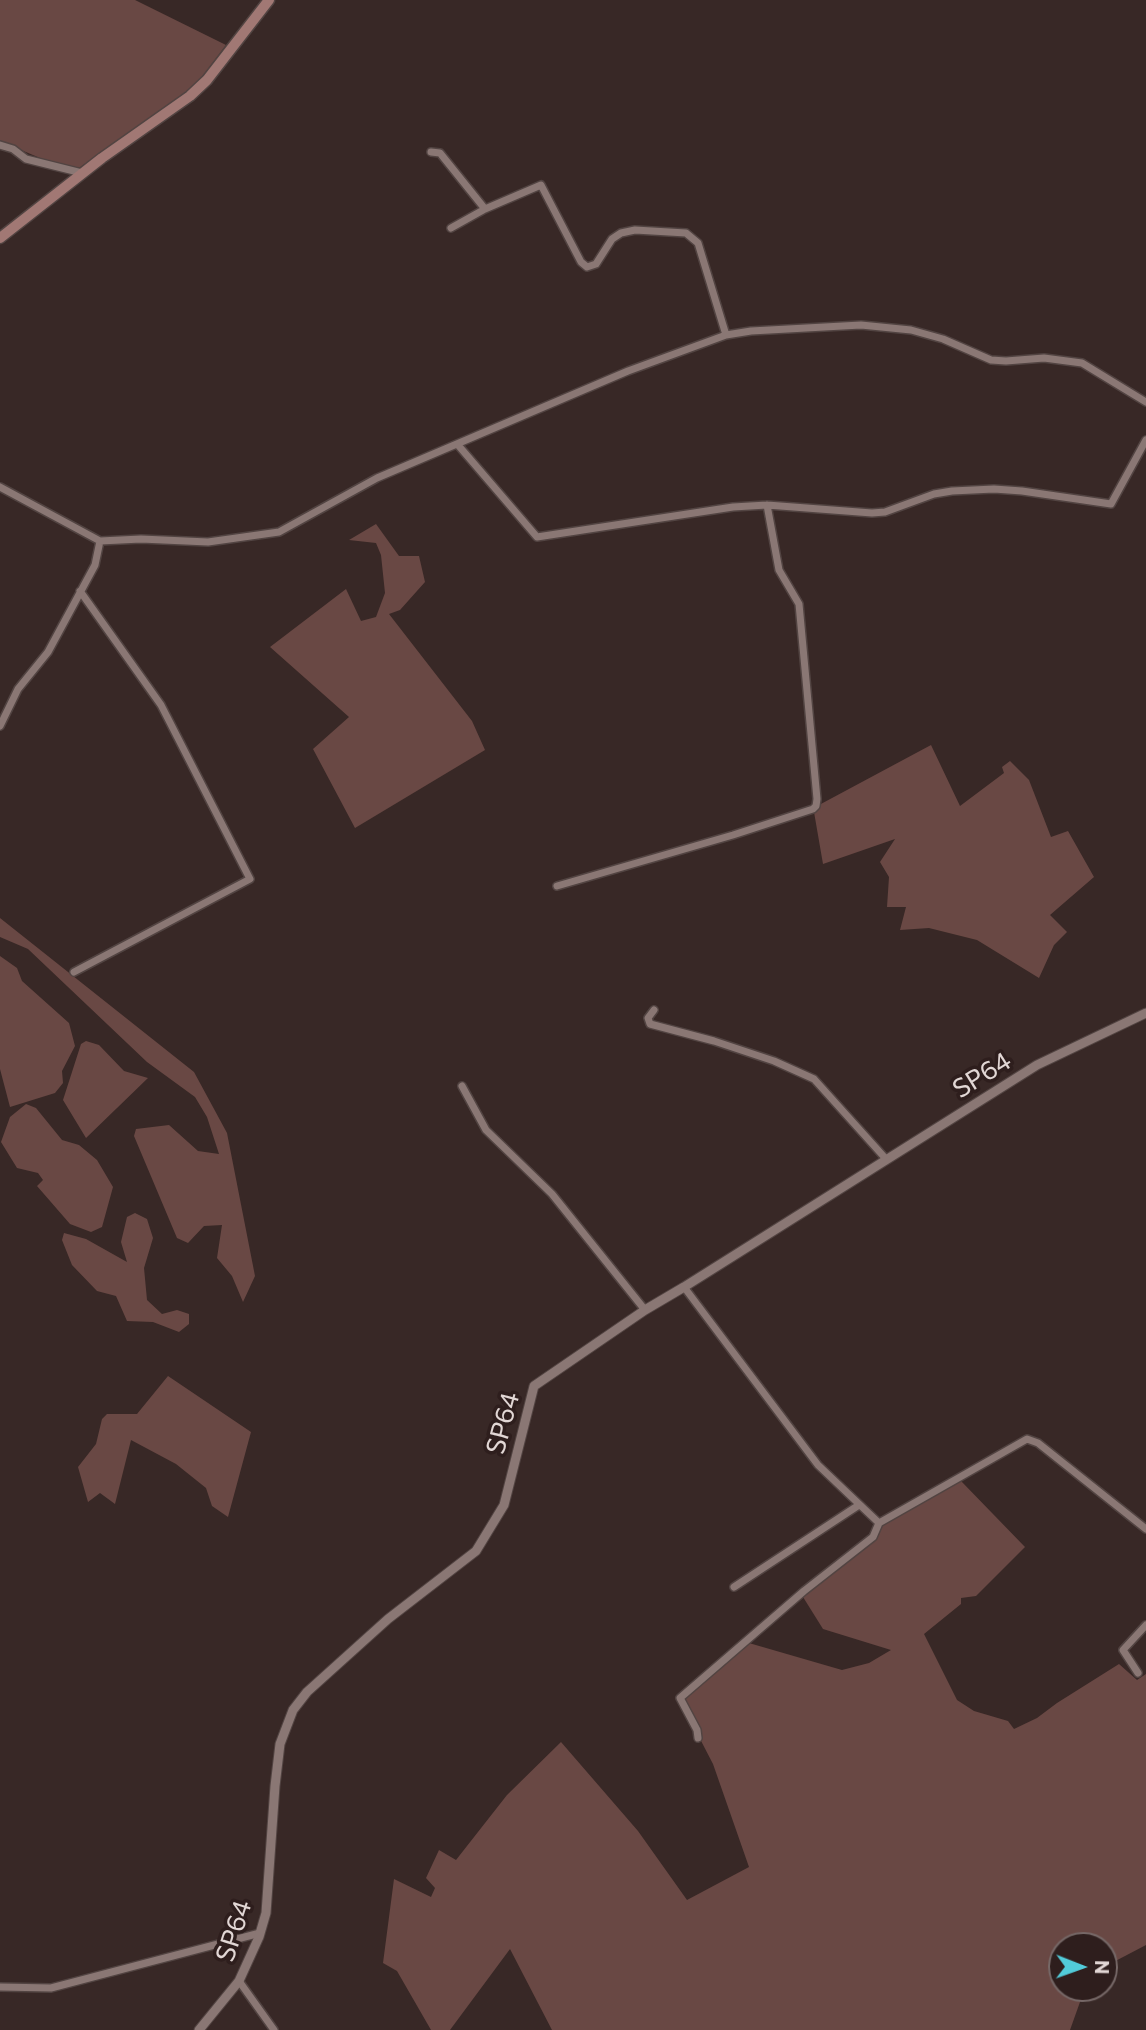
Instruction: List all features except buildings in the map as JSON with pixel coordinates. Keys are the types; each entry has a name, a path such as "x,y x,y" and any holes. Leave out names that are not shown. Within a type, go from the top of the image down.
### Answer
{"main road":[{"path":"0,238 82,173 190,96 206,80 269,0"}],"street":[{"path":"0,145 13,149 26,159 82,173"},
{"path":"431,152 440,153 485,209"},
{"path":"451,228 485,209 541,185 581,262 587,267 596,264 616,236 628,230 691,235 698,243 726,335"},
{"path":"0,487 100,541 208,542 279,532 377,478 653,360 726,335 751,331 861,325 911,330 943,338 991,360 1044,358 1082,363 1146,402"},
{"path":"458,445 537,537 706,510 767,505 885,512 934,494 952,491 994,489 1111,504 1146,440"},
{"path":"557,886 733,835 816,806 799,604 779,570 767,505"},
{"path":"0,726 22,683 46,656 98,558 100,541"},
{"path":"74,972 250,879 160,705 80,591"},
{"path":"654,1010 648,1018 650,1024 774,1061 814,1079 887,1158"},
{"name":"SP64","path":"199,2030 239,1981 266,1913 275,1786 281,1744 293,1710 307,1692 388,1619 476,1551 504,1505 534,1386 645,1310 1037,1065 1146,1013"},
{"path":"463,1086 486,1130 552,1194 645,1310"},
{"path":"684,1287 818,1465 879,1523"},
{"path":"698,1738 697,1730 680,1698 804,1591 873,1536 879,1523 1027,1439 1038,1443 1146,1530"},
{"path":"734,1587 859,1505"},
{"path":"1138,1673 1123,1650 1146,1625"},
{"path":"0,1987 51,1988 260,1933"},
{"path":"239,1981 274,2030"}],"shaded area":[{"path":"0,0 135,0 226,45 196,85 79,168 47,161 0,141"},
{"path":"376,524 399,556 419,556 425,582 400,610 389,614 472,721 485,750 355,828 313,749 349,717 270,647 346,589 361,621 376,617 385,593 381,555 376,543 349,540"},
{"path":"931,745 960,806 1004,773 1002,767 1010,761 1029,780 1051,837 1068,831 1094,877 1050,915 1067,932 1054,945 1039,978 977,940 929,928 900,930 906,907 887,907 889,877 880,862 895,839 823,864 814,812 819,805"},
{"path":"0,918 194,1072 227,1133 255,1276 243,1302 232,1276 217,1258 222,1225 204,1226 188,1243 177,1238 134,1136 136,1129 169,1125 198,1151 219,1154 207,1117 195,1097 147,1062 28,949 0,937"},
{"path":"0,956 17,968 22,981 69,1023 75,1046 62,1071 63,1083 55,1093 10,1107 0,1069"},
{"path":"86,1041 99,1045 124,1071 148,1078 86,1138 63,1100 81,1044"},
{"path":"26,1104 36,1108 62,1140 79,1145 97,1160 113,1187 102,1227 91,1232 70,1224 37,1186 43,1180 38,1173 17,1168 1,1142 10,1117"},
{"path":"135,1213 147,1219 153,1238 144,1268 147,1300 162,1314 177,1310 189,1314 189,1324 179,1332 153,1322 127,1321 116,1296 97,1291 72,1265 62,1240 64,1233 86,1239 127,1262 121,1242 127,1217"},
{"path":"168,1376 251,1432 228,1517 212,1506 206,1488 176,1464 131,1440 115,1504 100,1493 88,1502 78,1467 96,1444 102,1419 107,1414 137,1414"},
{"path":"961,1481 1025,1547 976,1596 961,1598 961,1604 924,1634 957,1700 974,1711 1008,1721 1014,1729 1037,1718 1119,1664 1137,1680 1146,1674 1146,1945 1118,1960 1118,1932 1048,1932 1048,2002 1080,2002 1070,2030 552,2030 510,1949 450,2030 431,2030 397,1971 383,1963 394,1879 431,1897 435,1888 426,1878 439,1850 456,1860 507,1795 561,1742 638,1831 687,1900 749,1867 713,1764 684,1708 684,1694 742,1641 842,1670 869,1663 891,1650 823,1629 803,1597 866,1544 882,1524"}]}
